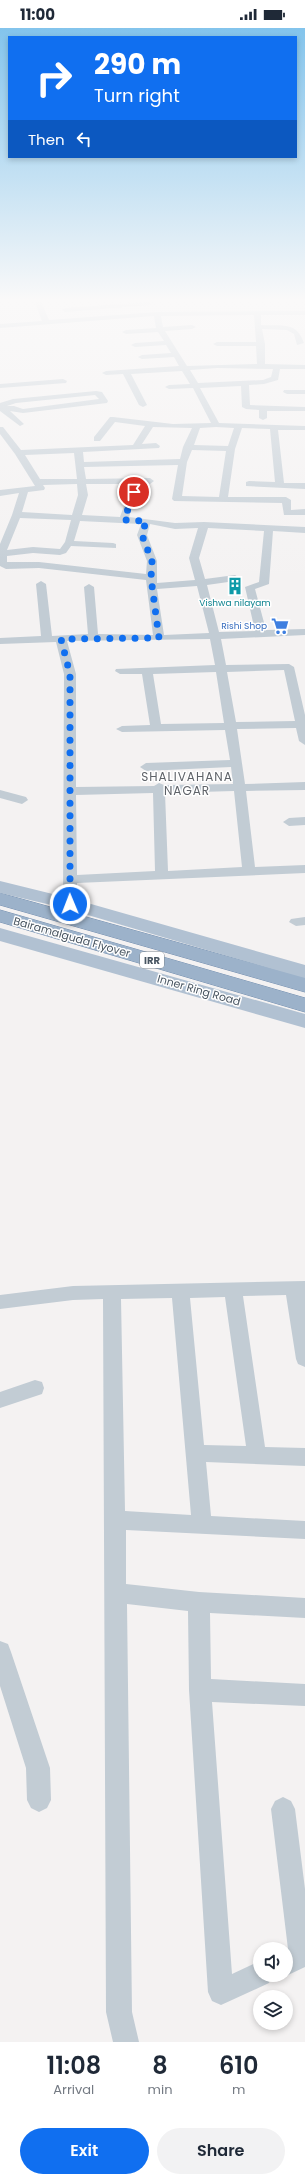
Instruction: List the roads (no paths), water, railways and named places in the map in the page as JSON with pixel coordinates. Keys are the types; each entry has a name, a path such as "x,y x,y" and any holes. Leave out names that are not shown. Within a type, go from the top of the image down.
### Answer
{"highway":[{"name":"Bairamalguda Flyover","path":"0,899 305,985"},
{"name":"Bairamalguda Flyover","path":"0,916 303,1016"}],"main road":[{"path":"0,887 70,904 305,972"},
{"name":"Inner Ring Road","path":"0,934 303,1016"}],"street":[{"path":"1,407 12,403 13,401 65,396"},
{"path":"1,407 14,408 23,411 104,401 100,396"},
{"path":"138,396 143,405"},
{"path":"201,396 216,425"},
{"path":"245,396 246,407 305,409"},
{"path":"0,493 41,488 19,453 0,429 20,424 1,407"},
{"path":"263,408 263,427"},
{"path":"97,439 113,419 150,424 305,428"},
{"path":"136,447 150,424"},
{"path":"176,509 183,462 187,447 197,425"},
{"path":"223,500 231,449 238,427"},
{"path":"274,428 280,485"},
{"path":"19,453 156,446"},
{"path":"187,447 231,449"},
{"path":"2,551 24,552 33,550 60,552 63,551 69,544 83,496 78,450"},
{"path":"80,465 183,462"},
{"path":"37,482 81,480 150,481"},
{"path":"249,484 305,486"},
{"path":"24,490 17,515 2,551 2,563 6,566 39,565 151,582 201,583 235,578"},
{"path":"124,520 134,492"},
{"path":"177,499 286,500 287,513 305,512"},
{"path":"17,515 146,521 175,526 204,525 305,530"},
{"path":"146,521 142,535 152,561 151,582 159,638"},
{"path":"204,525 194,558 215,636 236,763 249,871"},
{"path":"261,632 250,587 264,584 269,528"},
{"path":"69,544 112,546"},
{"path":"42,584 47,639"},
{"path":"89,587 93,637"},
{"path":"0,641 93,637 159,638 215,636 261,632 305,632"},
{"path":"61,639 70,674 70,904"},
{"path":"120,671 220,668 289,668 300,724 305,741"},
{"path":"147,670 156,728"},
{"path":"122,730 230,725 300,724"},
{"path":"146,767 236,763"},
{"path":"71,791 159,787 305,786"},
{"path":"159,787 162,874"},
{"path":"0,794 22,800"},
{"path":"289,822 305,821"},
{"path":"70,879 305,869"},
{"path":"0,1302 73,1293 299,1288 304,1350"},
{"path":"233,1289 257,1456"},
{"path":"180,1291 202,1523"},
{"path":"112,1293 116,1520 114,1593 119,2012 126,2042"},
{"path":"0,1400 35,1388"},
{"path":"195,1453 305,1457"},
{"path":"116,1520 202,1523 305,1530"},
{"path":"114,1593 198,1602 305,1608"},
{"path":"198,1602 200,1690 221,1992 253,1977"},
{"path":"0,1652 38,1768 39,1800"},
{"path":"200,1690 305,1695"},
{"path":"283,1809 297,1957"}],"place":[{"name":"Vishwa nilayam","path":"235,586"},
{"name":"Rishi Shop","path":"280,626"}],"district":[{"name":"SHALIVAHANA NAGAR","path":"187,783"}]}
